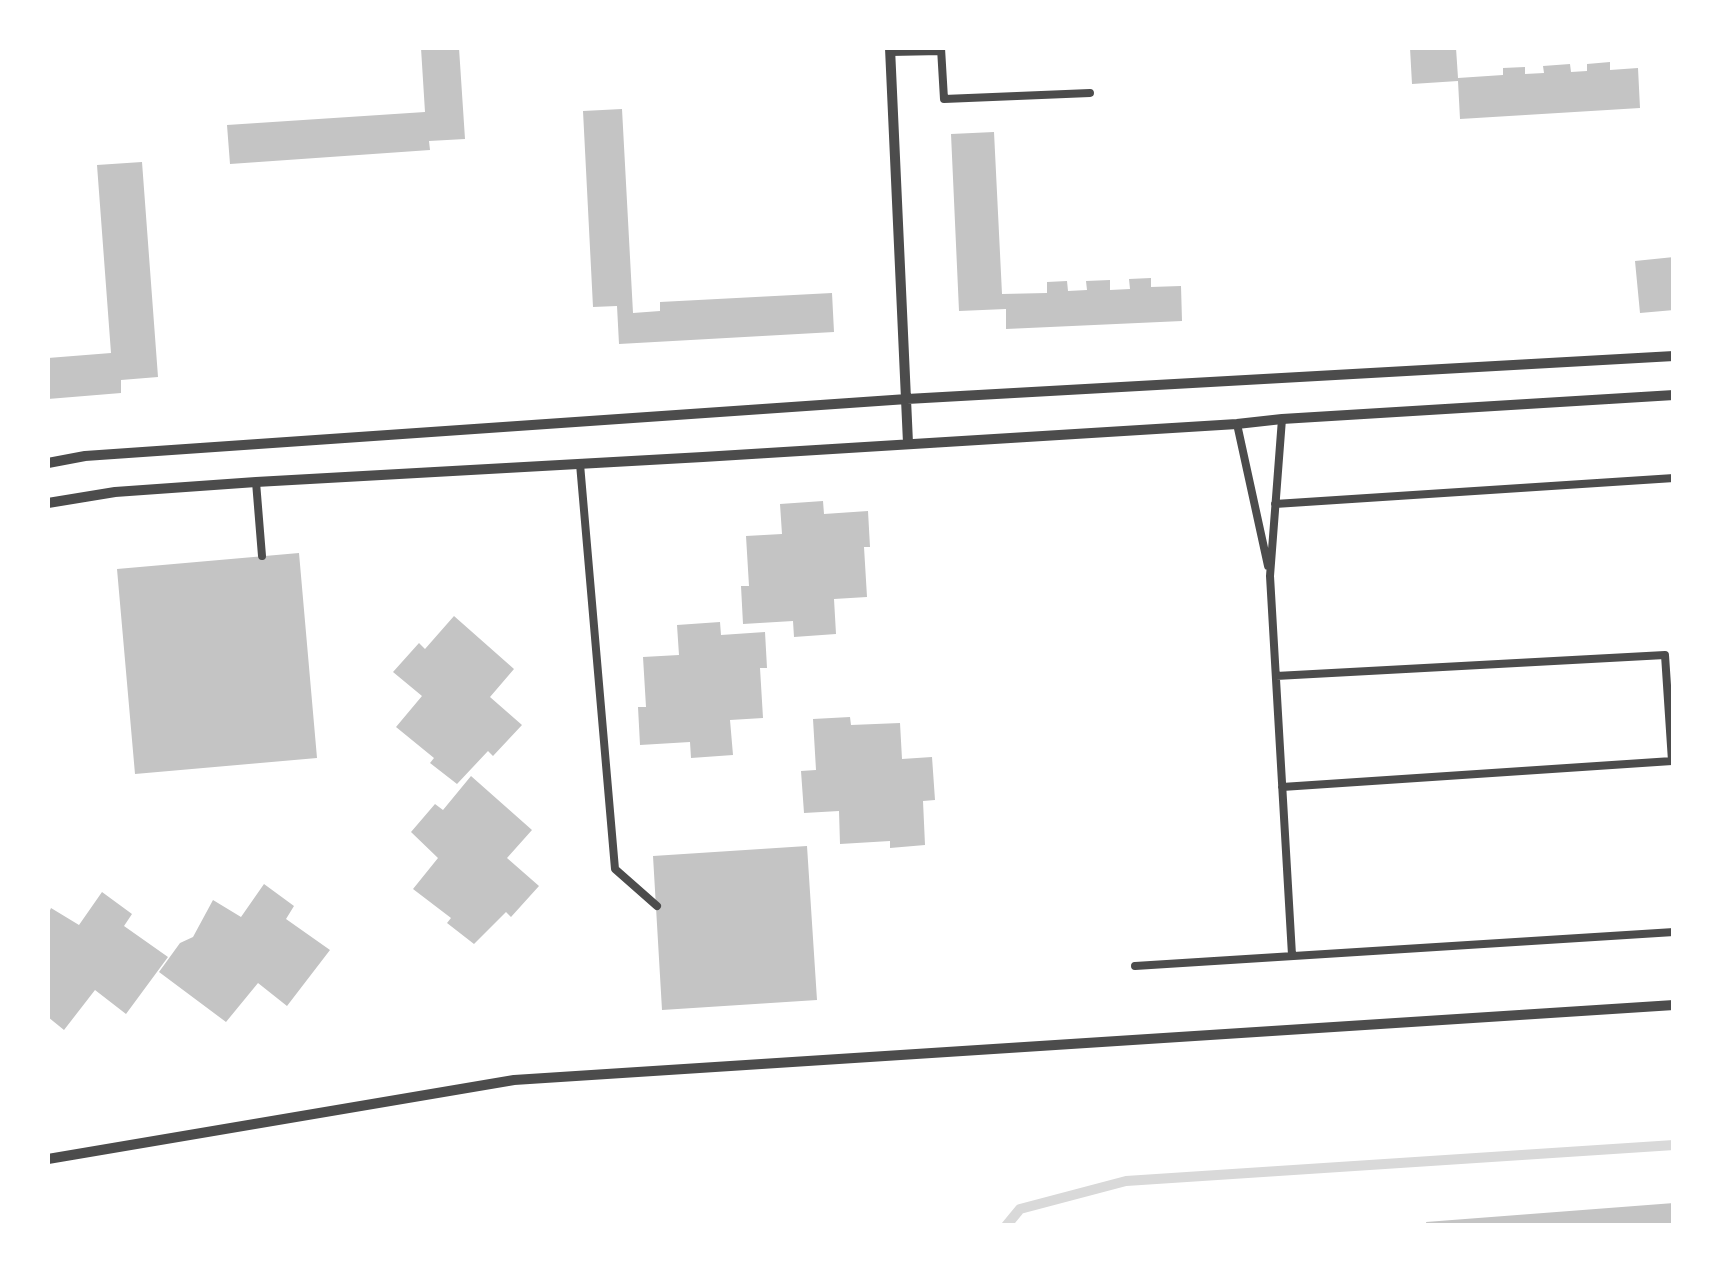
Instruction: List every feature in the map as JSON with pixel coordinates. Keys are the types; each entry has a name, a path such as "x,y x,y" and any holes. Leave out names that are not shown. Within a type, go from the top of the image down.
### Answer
{"street":[{"path":"890,50 908,444"},
{"path":"48,463 104,454 907,399 1674,356"},
{"path":"48,503 115,492 256,482 1674,396"},
{"path":"48,1159 514,1080 1674,1005"}],"lane":[{"path":"890,50 941,49 944,99 1090,93"},
{"path":"1282,418 1270,576 1292,955"},
{"path":"1237,424 1270,576"},
{"path":"580,464 614,869 657,906"},
{"path":"1275,504 1674,478"},
{"path":"256,482 262,556"},
{"path":"1276,676 1665,656 1672,761 1282,787"},
{"path":"1135,966 1674,932"}],"building":[{"path":"421,48 459,48 465,139 429,141 430,150 230,164 227,125 425,112"},
{"path":"1410,48 1456,48 1458,78 1503,75 1503,68 1525,67 1525,74 1544,73 1543,66 1570,64 1571,72 1587,71 1587,64 1610,62 1610,70 1638,68 1640,108 1460,119 1458,81 1412,84"},
{"path":"622,109 633,313 660,311 660,302 832,293 834,332 619,344 617,306 593,307 583,111"},
{"path":"994,132 1002,294 1047,293 1047,282 1067,281 1068,291 1087,290 1086,281 1110,280 1110,290 1130,289 1129,279 1151,278 1151,287 1181,286 1182,321 1006,329 1006,309 959,311 951,134"},
{"path":"142,162 158,377 121,380 121,393 48,399 48,358 111,353 97,165"},
{"path":"1674,257 1674,310 1640,313 1635,261"},
{"path":"823,501 824,514 868,511 870,547 864,547 867,597 834,599 836,634 794,637 793,621 743,624 741,586 749,586 746,536 782,534 780,504"},
{"path":"299,553 317,758 135,774 117,569"},
{"path":"454,616 514,669 490,697 522,725 493,756 488,751 457,784 430,763 434,758 396,727 422,696 393,672 419,643 425,649"},
{"path":"720,622 721,635 765,632 767,668 760,668 763,718 730,720 733,755 691,758 690,742 640,745 638,707 646,707 643,657 679,655 677,625"},
{"path":"850,717 851,725 900,723 902,759 932,757 935,800 923,801 925,845 890,848 890,841 840,844 839,811 804,813 801,771 816,770 813,719"},
{"path":"471,776 532,830 507,858 539,886 511,917 506,912 474,944 447,923 451,918 413,889 438,858 411,832 435,804 443,810"},
{"path":"807,846 817,1000 662,1010 653,856"},
{"path":"264,884 294,906 286,919 330,950 287,1006 258,983 226,1022 159,972 180,943 193,937 213,900 241,917"},
{"path":"102,892 132,914 124,926 168,957 126,1014 95,990 64,1030 48,1017 48,915 51,908 79,925"},
{"path":"1674,1203 1674,1226 1427,1226 1426,1222"}],"waterway":[{"path":"1006,1226 1020,1209 1126,1181 1674,1145"}]}
